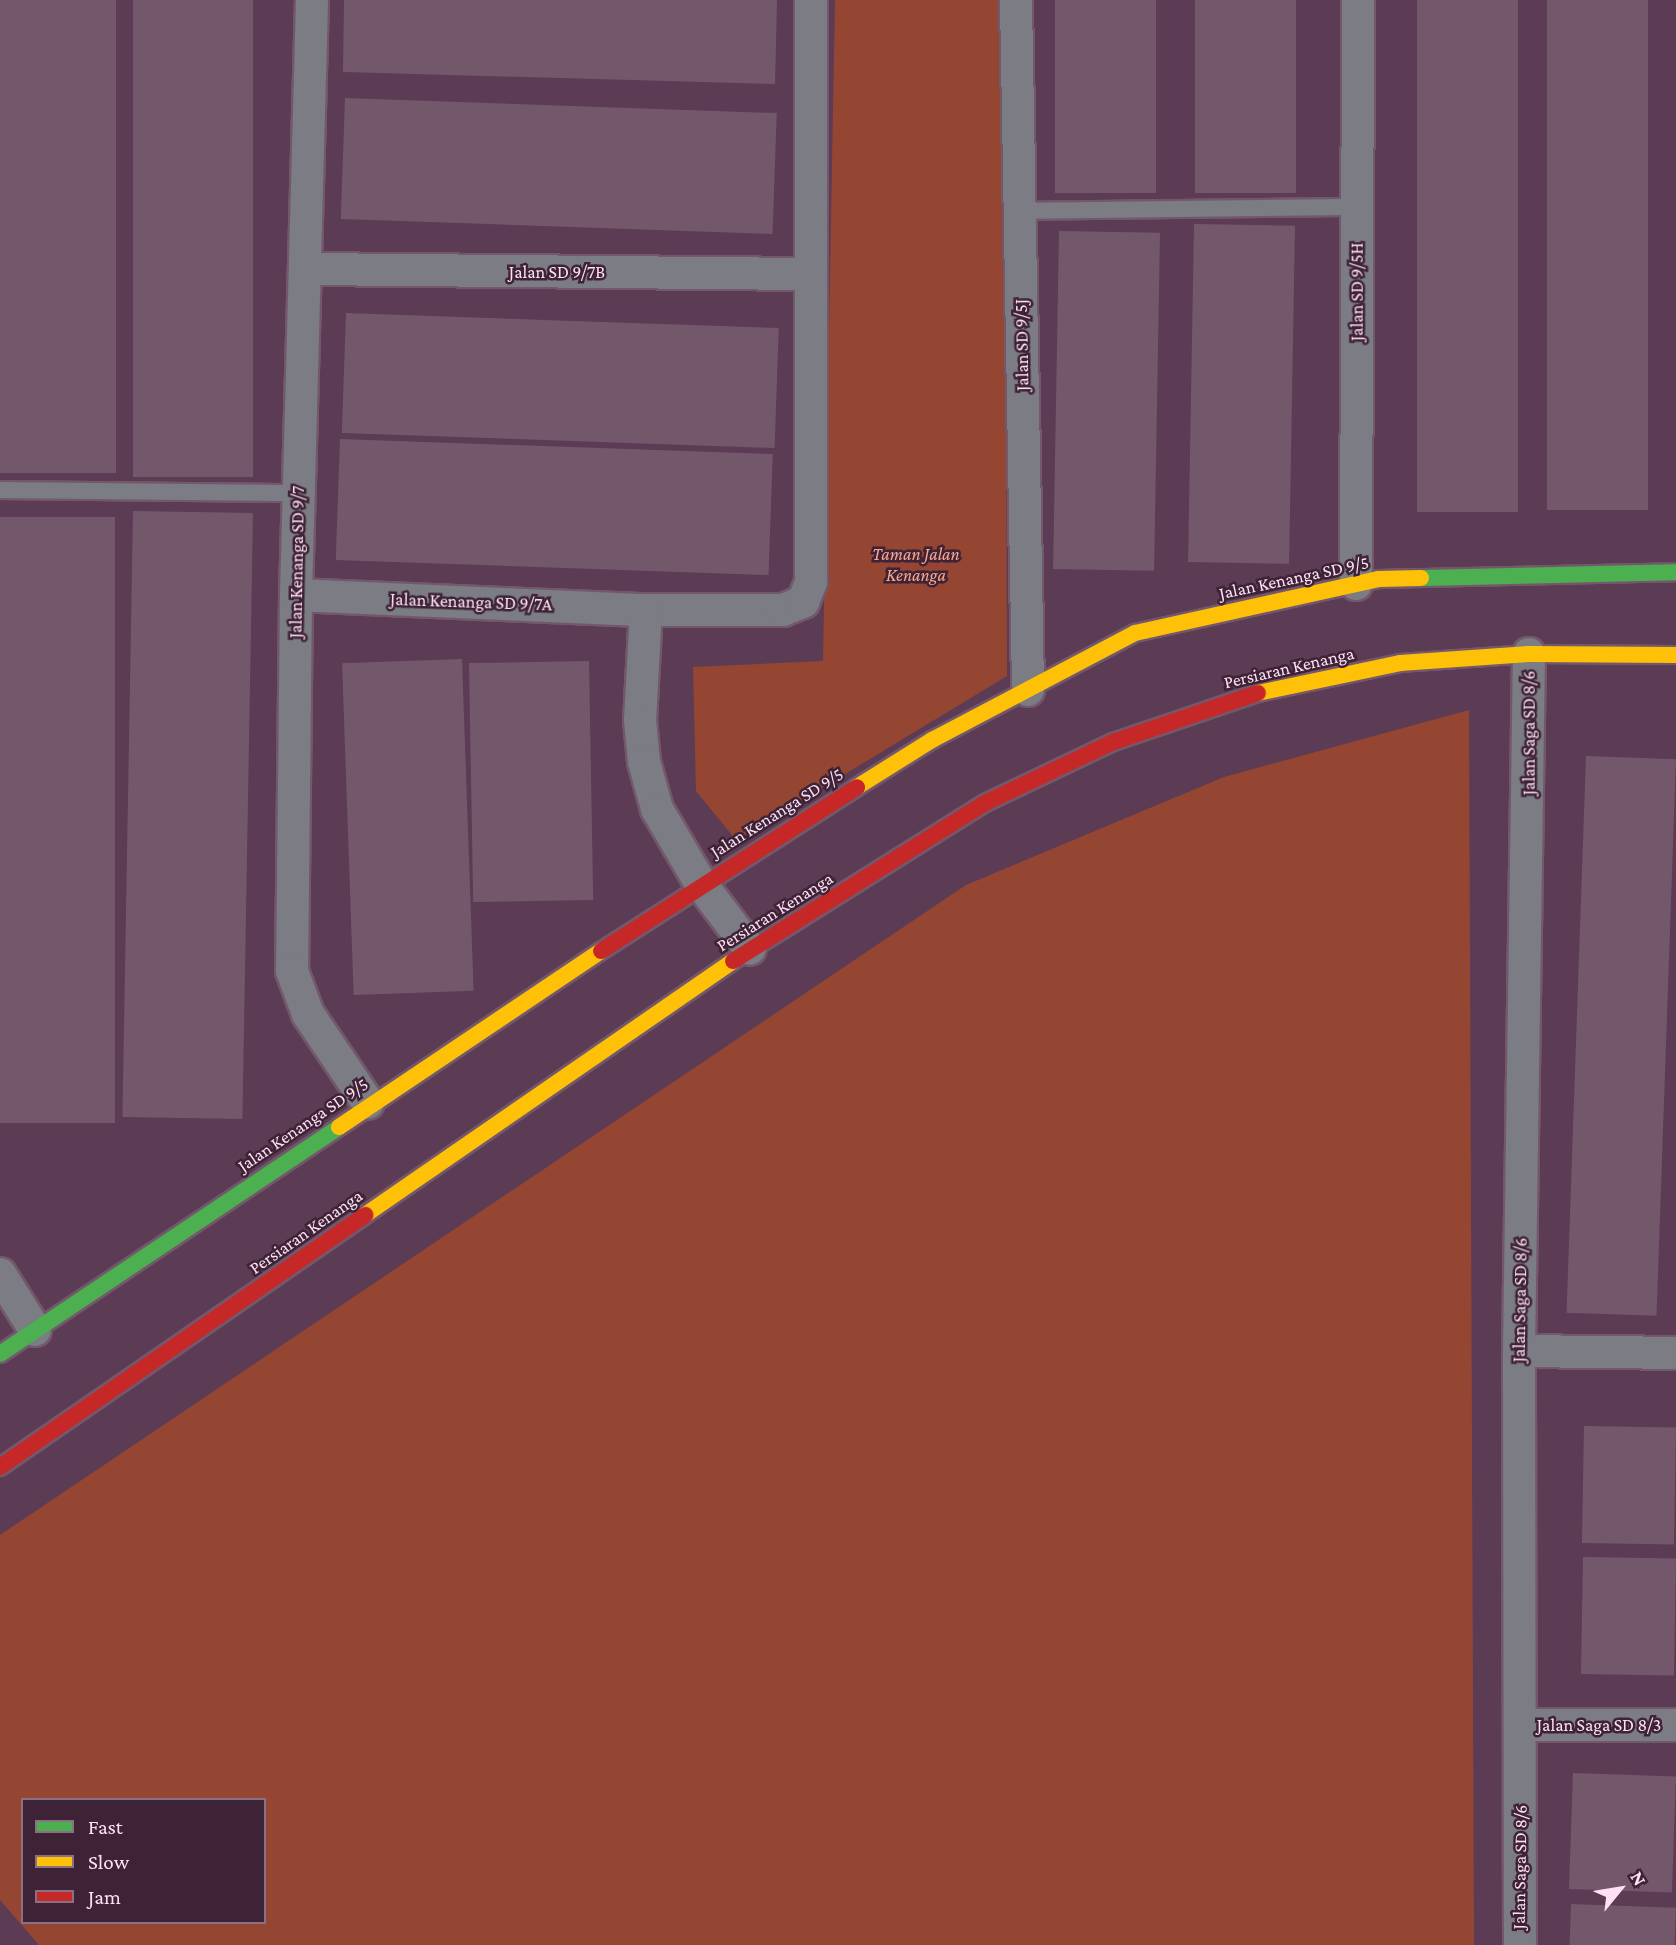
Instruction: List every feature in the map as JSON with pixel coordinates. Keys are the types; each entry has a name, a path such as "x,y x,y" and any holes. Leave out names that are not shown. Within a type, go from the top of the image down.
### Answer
{"street":[{"name":"Jalan Kenanga SD 9/7","path":"312,0 298,493 292,971 308,1014 368,1103"},
{"path":"809,274 811,0"},
{"name":"Jalan SD 9/5J","path":"1016,0 1028,690"},
{"name":"Jalan SD 9/5H","path":"1356,583 1358,0"},
{"name":"Jalan SD 9/7B","path":"306,270 809,274"},
{"name":"Jalan Kenanga SD 9/7A","path":"296,595 646,610 783,610 803,602 808,593 809,274"},
{"name":"Jalan Kenanga SD 9/5","path":"0,1354 368,1103 701,884 932,740 1135,633 1378,579 1676,572"},
{"path":"646,610 640,720 644,762 657,809 701,884 750,949"},
{"name":"Persiaran Kenanga","path":"0,1467 750,949 985,803 1113,742 1241,697 1401,663 1529,654 1676,655"},
{"name":"Jalan Saga SD 8/6","path":"1520,1945 1522,1725 1519,1350 1530,731 1529,654"},
{"path":"0,1275 35,1330"},
{"path":"1519,1350 1676,1353"},
{"name":"Jalan Saga SD 8/3","path":"1522,1725 1676,1725"}],"lane":[{"path":"1020,211 1357,207"},
{"path":"0,490 298,493"}],"green space":[{"name":"Taman Jalan Kenanga","path":"835,0 1005,0 1007,676 736,840 696,791 693,667 823,661"},
{"path":"1469,710 1474,1945 39,1945 0,1900 0,1535 966,885 1224,777"}],"building":[{"path":"0,0 116,0 116,473 0,473"},
{"path":"133,0 253,0 253,477 133,477"},
{"path":"344,0 777,0 775,84 343,72"},
{"path":"1055,0 1156,0 1156,193 1055,193"},
{"path":"1195,0 1296,0 1296,193 1195,193"},
{"path":"1417,0 1518,0 1518,512 1417,512"},
{"path":"1547,0 1648,0 1648,510 1547,510"},
{"path":"345,98 777,113 773,234 341,219"},
{"path":"1194,224 1295,226 1289,564 1188,562"},
{"path":"1059,231 1160,233 1154,571 1053,569"},
{"path":"346,313 779,328 775,448 342,433"},
{"path":"340,439 773,454 769,575 336,560"},
{"path":"133,511 253,513 242,1119 122,1117"},
{"path":"0,517 115,517 115,1123 0,1123"},
{"path":"462,659 474,991 354,995 342,663"},
{"path":"589,661 593,900 473,902 469,663"},
{"path":"1586,756 1676,759 1657,1316 1567,1313"},
{"path":"1584,1426 1676,1428 1674,1545 1582,1543"},
{"path":"1583,1557 1676,1559 1674,1676 1581,1674"},
{"path":"1573,1773 1676,1777 1672,1893 1569,1889"},
{"path":"1571,1904 1676,1908 1675,1945 1570,1945"}],"traffic: fast":[{"path":"1421,578 1676,572"},
{"path":"0,1354 339,1127"}],"traffic: slow":[{"path":"857,787 932,740 1135,633 1378,579 1421,578"},
{"path":"1258,693 1400,663 1529,654 1676,655"},
{"path":"339,1127 601,951"},
{"path":"365,1215 733,961"}],"traffic: jam":[{"path":"733,961 985,803 1113,742 1258,693"},
{"path":"601,951 857,787"},
{"path":"0,1467 365,1215"}]}
